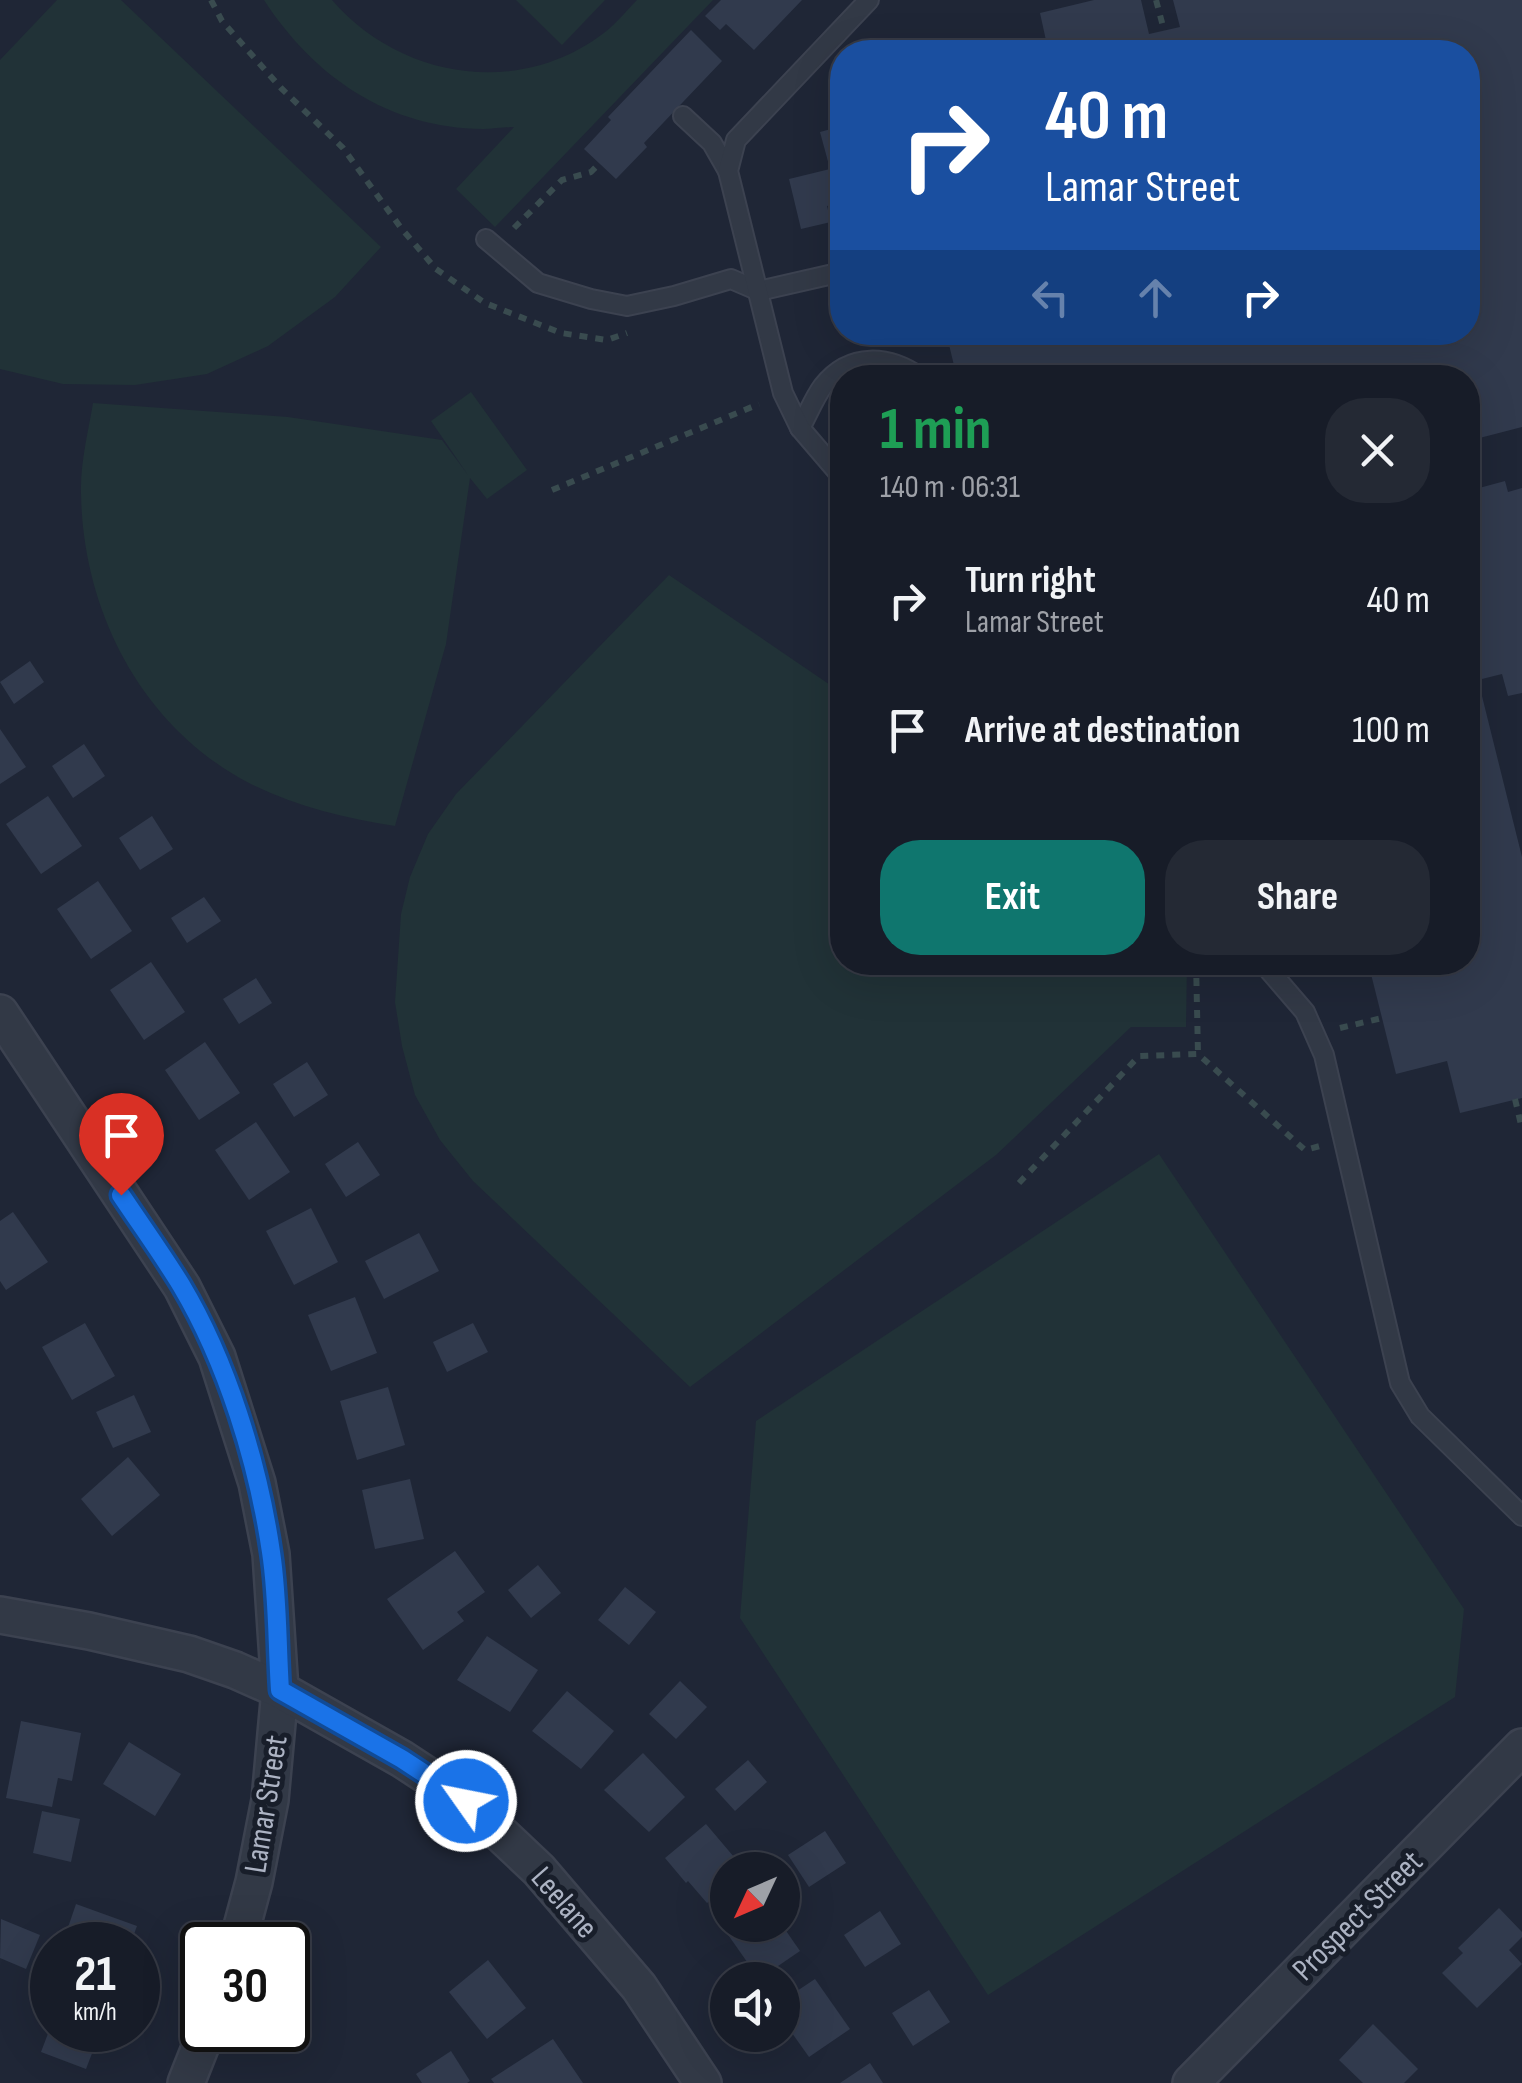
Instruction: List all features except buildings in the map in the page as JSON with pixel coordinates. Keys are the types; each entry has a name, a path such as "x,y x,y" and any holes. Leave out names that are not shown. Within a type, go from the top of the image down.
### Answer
{"street":[{"name":"Lamar Street","path":"0,1013 182,1286 217,1356 257,1483 272,1554 280,1690 270,1800 243,1922"},
{"name":"Leelane","path":"0,1615 89,1630 189,1654 235,1670 280,1690 402,1759 466,1801 539,1870 639,1988 703,2083"},
{"name":"Prospect Street","path":"1204,2079 1522,1748"},
{"path":"186,2083 198,2052"}],"lane":[{"path":"831,40 869,0"},
{"path":"728,171 736,140 830,41"},
{"path":"683,116 712,142 728,171 783,393 800,428 830,462"},
{"path":"491,243 538,284 626,306 731,279 759,291 830,275"},
{"path":"850,365 877,360 899,365"},
{"path":"800,428 830,378"},
{"path":"1273,975 1305,1012 1324,1054 1400,1383 1420,1416 1522,1516"}],"path":[{"path":"211,0 222,21 281,88 342,148 436,269 485,303 561,333 607,340 643,328 674,296"},
{"path":"1156,0 1164,30"},
{"path":"491,243 562,180 591,172 600,163"},
{"path":"552,490 783,393"},
{"path":"1196,975 1198,1054"},
{"path":"1340,1028 1382,1018"},
{"path":"1020,1184 1138,1056 1198,1054 1305,1150 1343,1139"},
{"path":"1514,1100 1522,1128"}],"shaded area":[{"path":"57,0 121,0 381,247 335,297 268,346 207,374 135,385 63,384 0,369 0,60"},
{"path":"264,0 332,0 393,49 428,63 465,71 503,72 541,65 577,51 610,28 637,0 713,0 495,227 456,189 514,127 448,126 385,108 330,74 284,28"},
{"path":"516,0 605,0 562,45"},
{"path":"471,392 527,470 487,499 470,478 446,644 395,826 302,805 249,783 211,759 178,731 149,698 107,623 93,581 84,538 81,494 93,403 288,417 442,440 468,475 431,421"},
{"path":"669,575 830,685 830,975 1187,975 1186,1027 1131,1027 996,1155 690,1387 473,1181 440,1140 415,1095 395,1002 401,914 410,877 428,834 456,794"},
{"path":"1159,1154 1464,1609 1455,1697 988,1995 740,1618 756,1421"}],"route":[{"path":"121,1195 182,1286 217,1356 239,1420 272,1554 280,1690 402,1759 466,1801"}]}
